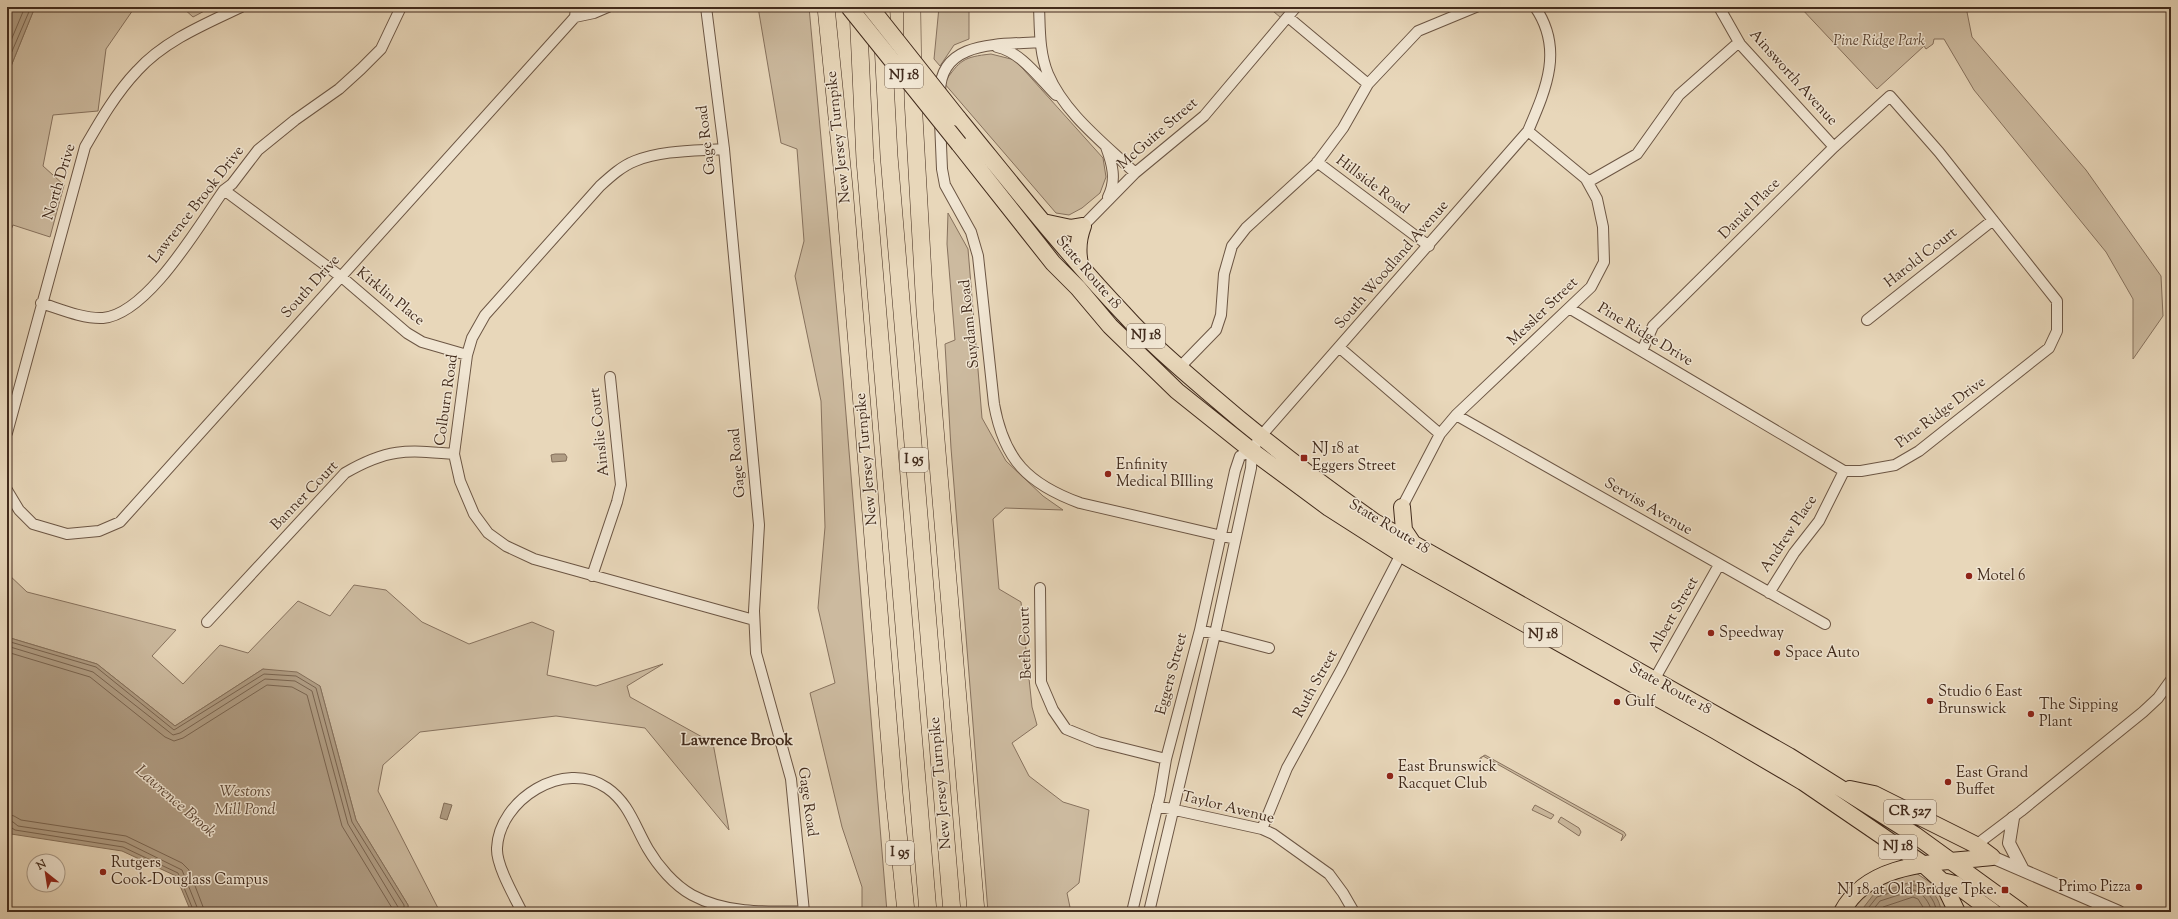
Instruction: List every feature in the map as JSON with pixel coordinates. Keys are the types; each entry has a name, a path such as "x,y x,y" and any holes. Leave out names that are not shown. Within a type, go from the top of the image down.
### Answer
{"highway":[{"name":"New Jersey Turnpike","path":"826,7 844,188 894,793 906,912"},
{"name":"State Route 18","path":"849,7 1053,263 1078,288 1110,326 1177,391 1252,451 1329,508 1401,554 1716,731 2021,912"},
{"name":"New Jersey Turnpike","path":"858,7 865,160 928,912"},
{"name":"State Route 18","path":"870,7 1043,222 1124,315 1180,368 1260,437 1318,482 1375,522 1789,756 1915,835 1956,884 1992,912"},
{"name":"New Jersey Turnpike","path":"881,7 889,156 952,912"},
{"name":"New Jersey Turnpike","path":"912,7 915,135 925,302 976,912"},
{"path":"1043,222 1071,228 1083,226 1078,245 1080,264"},
{"path":"1375,522 1390,518 1402,507"},
{"path":"1402,507 1404,530 1412,542"},
{"name":"CR 527","path":"1841,788 1874,794 1976,845 1992,857"},
{"path":"1957,912 1940,865 1969,852 1976,845"},
{"name":"CR 527","path":"1842,912 1848,900 1868,882 1878,877 1992,857"}],"street":[{"name":"North Drive","path":"7,433 41,303 85,147 100,120 142,66 170,44 241,7"},
{"name":"Lawrence Brook Drive","path":"41,303 77,314 104,318 126,310 144,297 169,267 224,190 232,184 258,150 295,120 339,89 381,48 401,7"},
{"path":"576,12 594,13 608,7"},
{"name":"Gage Road","path":"706,7 724,149 759,525 754,620 756,653 791,779 804,911"},
{"path":"1039,7 1040,42 1048,73 1061,98 1078,117"},
{"name":"McGuire Street","path":"1083,226 1135,173 1204,116 1296,7"},
{"path":"1180,368 1216,330 1221,314 1224,274 1232,246 1246,228 1317,162 1343,128 1368,84 1418,31 1476,7"},
{"name":"South Woodland Avenue","path":"1260,437 1340,348 1528,131 1546,89 1551,58 1547,34 1535,7"},
{"name":"Ainsworth Avenue","path":"1719,7 1739,42 1834,147"},
{"name":"South Drive","path":"7,490 19,510 34,524 67,534 99,531 120,522 341,277 576,12"},
{"path":"1288,17 1368,84"},
{"name":"Suydam Road","path":"1040,42 974,48 961,53 950,62 939,87 942,170 945,185 976,243 994,404 997,423 1003,439 1014,458 1032,479 1063,497 1080,503 1235,539"},
{"path":"1588,182 1637,154 1679,95 1739,42"},
{"path":"991,46 1006,49 1020,58 1135,173"},
{"name":"Daniel Place","path":"1642,351 1653,326 1834,147 1890,96"},
{"name":"Pine Ridge Drive","path":"1569,308 1844,471 1861,471 1895,465 1919,451 2049,348 2057,331 2057,301 1939,152 1890,96"},
{"name":"Messler Street","path":"1402,507 1440,434 1456,415 1591,287 1604,262 1604,227 1597,199 1588,182 1528,131"},
{"path":"1104,143 1110,158 1113,177 1112,188 1106,201"},
{"name":"Colburn Road","path":"724,149 656,156 636,161 619,170 600,186 486,315 472,338 466,355 454,454 465,496 474,514 488,533 506,546 534,559 754,620"},
{"name":"Hillside Road","path":"1317,162 1428,246"},
{"name":"Kirklin Place","path":"224,190 341,277 407,333 422,342 466,355"},
{"name":"Harold Court","path":"1867,320 1993,220"},
{"path":"1340,348 1440,434"},
{"name":"Ainslie Court","path":"592,576 617,502 621,485 610,377"},
{"name":"Serviss Avenue","path":"1456,415 1825,624"},
{"name":"Eggers Street","path":"1150,909 1215,634 1251,468 1252,451 1260,437"},
{"name":"Banner Court","path":"207,622 344,473 381,455 409,450 454,454"},
{"name":"Eggers Street","path":"1132,912 1157,806 1166,759 1200,630 1220,535 1240,456 1252,451"},
{"name":"Andrew Place","path":"1769,593 1794,553 1819,521 1844,471"},
{"name":"Ruth Street","path":"1262,829 1287,768 1341,670 1401,554"},
{"name":"Albert Street","path":"1654,680 1719,565"},
{"name":"Beth Court","path":"1040,588 1041,682 1053,710 1066,730 1098,742 1166,759"},
{"path":"1200,630 1269,648"},
{"path":"1976,845 2013,818 2143,712 2158,698 2171,680"},
{"path":"522,912 499,862 496,850 498,836 508,816 519,802 537,787 553,781 568,778 590,780 606,787 619,798 630,810 648,849 660,866 690,894 712,904 734,910 760,912 804,911"},
{"name":"Taylor Avenue","path":"1157,806 1262,829 1273,834 1329,874 1343,893 1354,912"},
{"path":"2013,818 2009,843 2023,870"},
{"name":"CR 527","path":"1992,857 2119,912"},
{"path":"1134,901 1150,909"}],"green space":[{"path":"35,7 135,7 106,49 98,111 53,115 43,166 64,185 50,237 13,225 7,239 7,76"},
{"path":"182,7 212,7 193,17"},
{"path":"758,7 809,7 843,378 887,912 862,912 862,887 842,827 810,693 835,683 818,608 825,527 821,401 795,276 804,241 797,149 781,143"},
{"path":"939,7 969,7 969,39 954,45 940,66 934,59"},
{"path":"1268,7 1298,7 1286,22"},
{"name":"Pine Ridge Park","path":"1800,7 1966,7 1972,37 2086,170 2161,276 2163,316 2133,359 2133,299 2106,252 1974,90 1944,39 1934,39 1933,44 1926,49 1924,46 1877,89"},
{"path":"991,54 1015,60 1103,158 1106,177 1100,193 1082,208 1069,215 1056,213 944,83 954,69 963,61 968,58"},
{"path":"948,213 968,249 982,418 1006,461 1043,496 1063,510 1005,508 993,519 999,589 1021,602 1032,707 1037,725 1012,743 1029,776 1063,802 1089,810 1079,883 1067,893 1071,912 988,912 951,448 945,344 955,340 947,244"},
{"path":"7,573 27,592 176,630 152,656 183,684 220,645 248,653 298,601 330,616 354,585 386,590 422,622 469,644 532,622 554,631 547,675 596,686 663,664 627,686 630,697 713,743 729,830 645,728 556,716 420,732 383,765 378,791 440,912 408,912 408,905 356,820 320,686 263,669 175,726 97,664 7,637"},
{"path":"1485,755 1624,832 1626,835 1621,841 1623,835 1483,756"},
{"path":"1535,805 1554,815 1551,819 1532,810"},
{"path":"1561,817 1579,828 1581,832 1579,836 1558,822"},
{"path":"1916,873 1940,889 1954,912 1849,912 1854,904 1883,882"}],"water":[{"path":"7,7 35,7 7,76"},
{"path":"565,454 567,457 566,461 552,462 551,455"},
{"name":"Westons Mill Pond","path":"7,637 97,664 175,726 263,669 297,672 320,686 356,820 408,905 408,912 191,912 176,876 122,851 11,834 7,827"},
{"path":"444,803 452,805 447,820 440,818"},
{"path":"1914,881 1924,886 1936,896 1941,912 1860,912 1874,894"}],"place":[{"name":"NJ 18 at Eggers Street","path":"1304,458"},
{"name":"Enfinity Medical BIlling","path":"1108,474"},
{"name":"Motel 6","path":"1969,576"},
{"name":"Speedway","path":"1711,633"},
{"name":"Space Auto","path":"1777,653"},
{"name":"Studio 6 East Brunswick","path":"1930,701"},
{"name":"Gulf","path":"1617,702"},
{"name":"The Sipping Plant","path":"2031,714"},
{"name":"East Brunswick Racquet Club","path":"1390,776"},
{"name":"East Grand Buffet","path":"1948,782"},
{"name":"Rutgers Cook-Douglass Campus","path":"103,872"},
{"name":"Primo Pizza","path":"2139,887"},
{"name":"NJ 18 at Old Bridge Tpke.","path":"2005,890"}],"district":[{"name":"Lawrence Brook","path":"737,741"}]}
